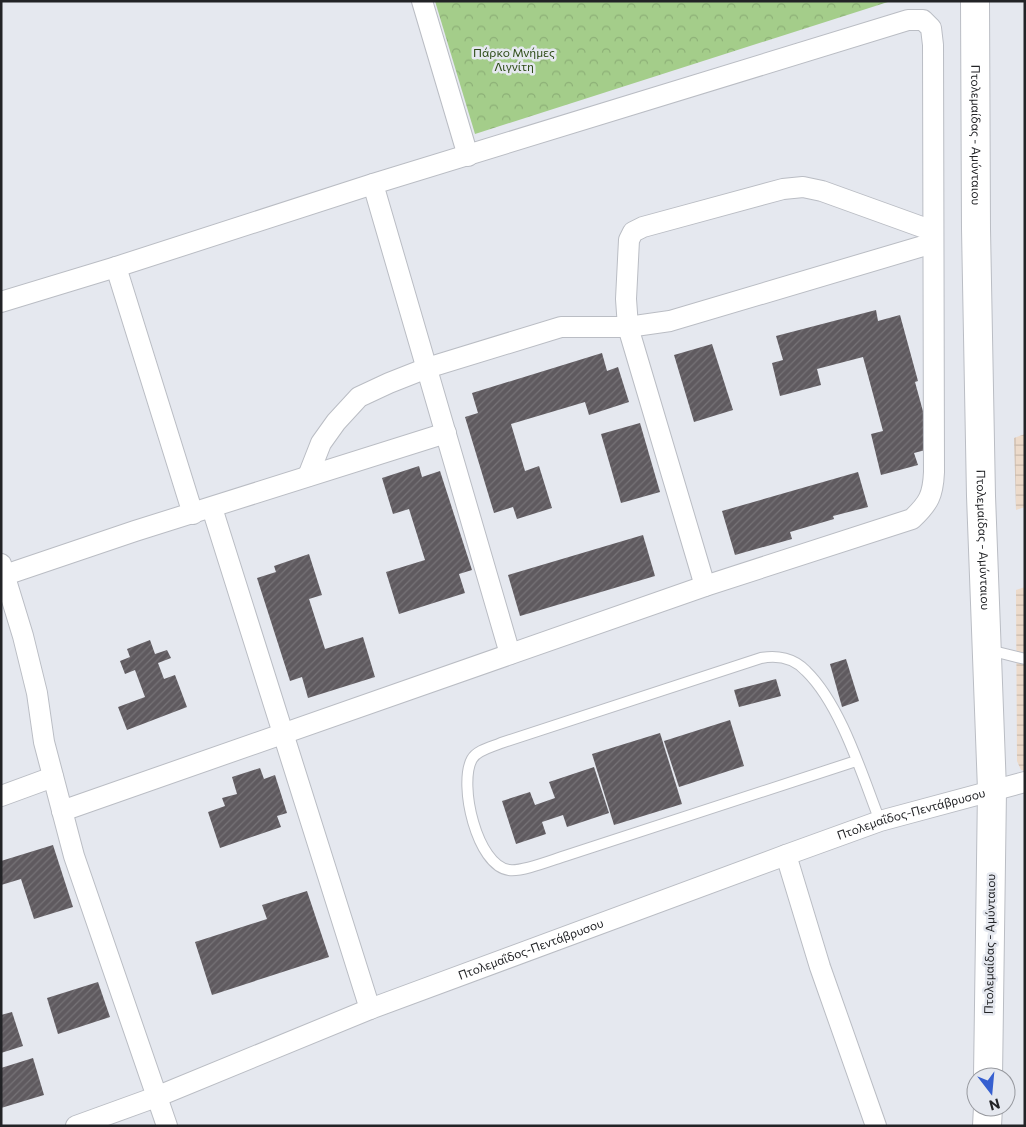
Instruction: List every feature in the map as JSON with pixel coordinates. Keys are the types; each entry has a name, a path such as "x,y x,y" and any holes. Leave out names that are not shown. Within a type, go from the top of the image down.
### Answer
{"main road":[{"name":"Πτολεμαίδας - Αμύνταιου","path":"975,1 976,239 981,496 992,790 988,1067"}],"street":[{"path":"422,1 468,156"},
{"path":"1,302 116,268 373,184 908,20 923,20 932,28 934,472 933,489 928,501 912,519 705,586 62,811"},
{"path":"373,184 510,654"},
{"path":"705,586 628,327 626,299 629,240 634,232 643,226 783,189 804,187 822,191 933,237"},
{"path":"308,476 321,443 336,422 359,397 427,368 561,327 628,327 670,321 933,237"},
{"path":"116,268 283,734 370,1009"},
{"path":"167,1126 74,856 44,742 37,694 3,570 203,511 446,433"},
{"path":"1,796 53,778"},
{"name":"Πτολεμαΐδος-Πεντάβρυσου","path":"76,1126 156,1097 370,1009 786,855 880,821 1025,782"},
{"path":"786,855 820,967 876,1126"}],"lane":[{"path":"987,650 1025,659"},
{"path":"856,761 565,856 530,867 510,870 500,867 492,861 484,850 476,828 467,781 472,759 477,753 502,743 742,664 774,656 784,658 806,670 820,687 840,721 856,761 880,821"}],"shaded area":[{"path":"1025,434 1025,507 1016,510 1014,438"},
{"path":"1025,587 1025,771 1021,770 1017,761 1016,590"}],"green space":[{"name":"Πάρκο Μνήμες Λιγνίτη","path":"435,1 891,1 475,134"}],"building":[{"path":"876,310 878,321 900,315 918,381 915,382 933,448 914,453 918,465 881,475 871,434 883,431 863,357 817,369 821,385 780,396 772,363 783,360 776,336"},
{"path":"712,344 733,410 694,422 674,355"},
{"path":"602,353 607,371 618,367 629,402 589,415 585,402 511,424 525,471 539,466 552,508 517,519 513,507 494,513 465,417 478,413 472,393"},
{"path":"640,423 660,492 621,503 601,434"},
{"path":"419,466 422,477 440,471 472,570 459,574 465,593 399,614 386,572 425,560 409,509 393,514 382,478"},
{"path":"858,472 868,507 833,516 834,519 790,532 792,539 735,555 722,511"},
{"path":"643,535 655,576 520,616 508,575"},
{"path":"309,554 322,595 309,599 325,649 363,637 375,677 308,698 302,677 290,681 257,578 276,572 274,566"},
{"path":"150,640 155,654 167,650 171,658 158,663 164,679 175,675 187,707 127,730 118,707 145,697 135,670 125,674 120,661 130,657 127,649"},
{"path":"846,659 859,701 842,707 830,664"},
{"path":"776,679 781,696 739,707 734,690"},
{"path":"730,720 744,766 679,787 664,741"},
{"path":"660,733 682,804 614,825 592,754"},
{"path":"594,767 609,813 567,827 563,815 542,822 546,834 516,844 502,801 530,792 535,805 555,798 549,782"},
{"path":"260,768 264,779 275,775 287,813 277,816 281,827 220,848 208,812 225,806 222,798 237,794 232,777"},
{"path":"53,845 73,907 34,919 21,879 1,885 1,861"},
{"path":"307,891 329,957 212,995 195,942 267,919 262,905"},
{"path":"98,982 110,1017 58,1034 47,998"},
{"path":"12,1012 23,1046 1,1053 1,1015"},
{"path":"33,1058 44,1095 1,1108 1,1068"}]}
